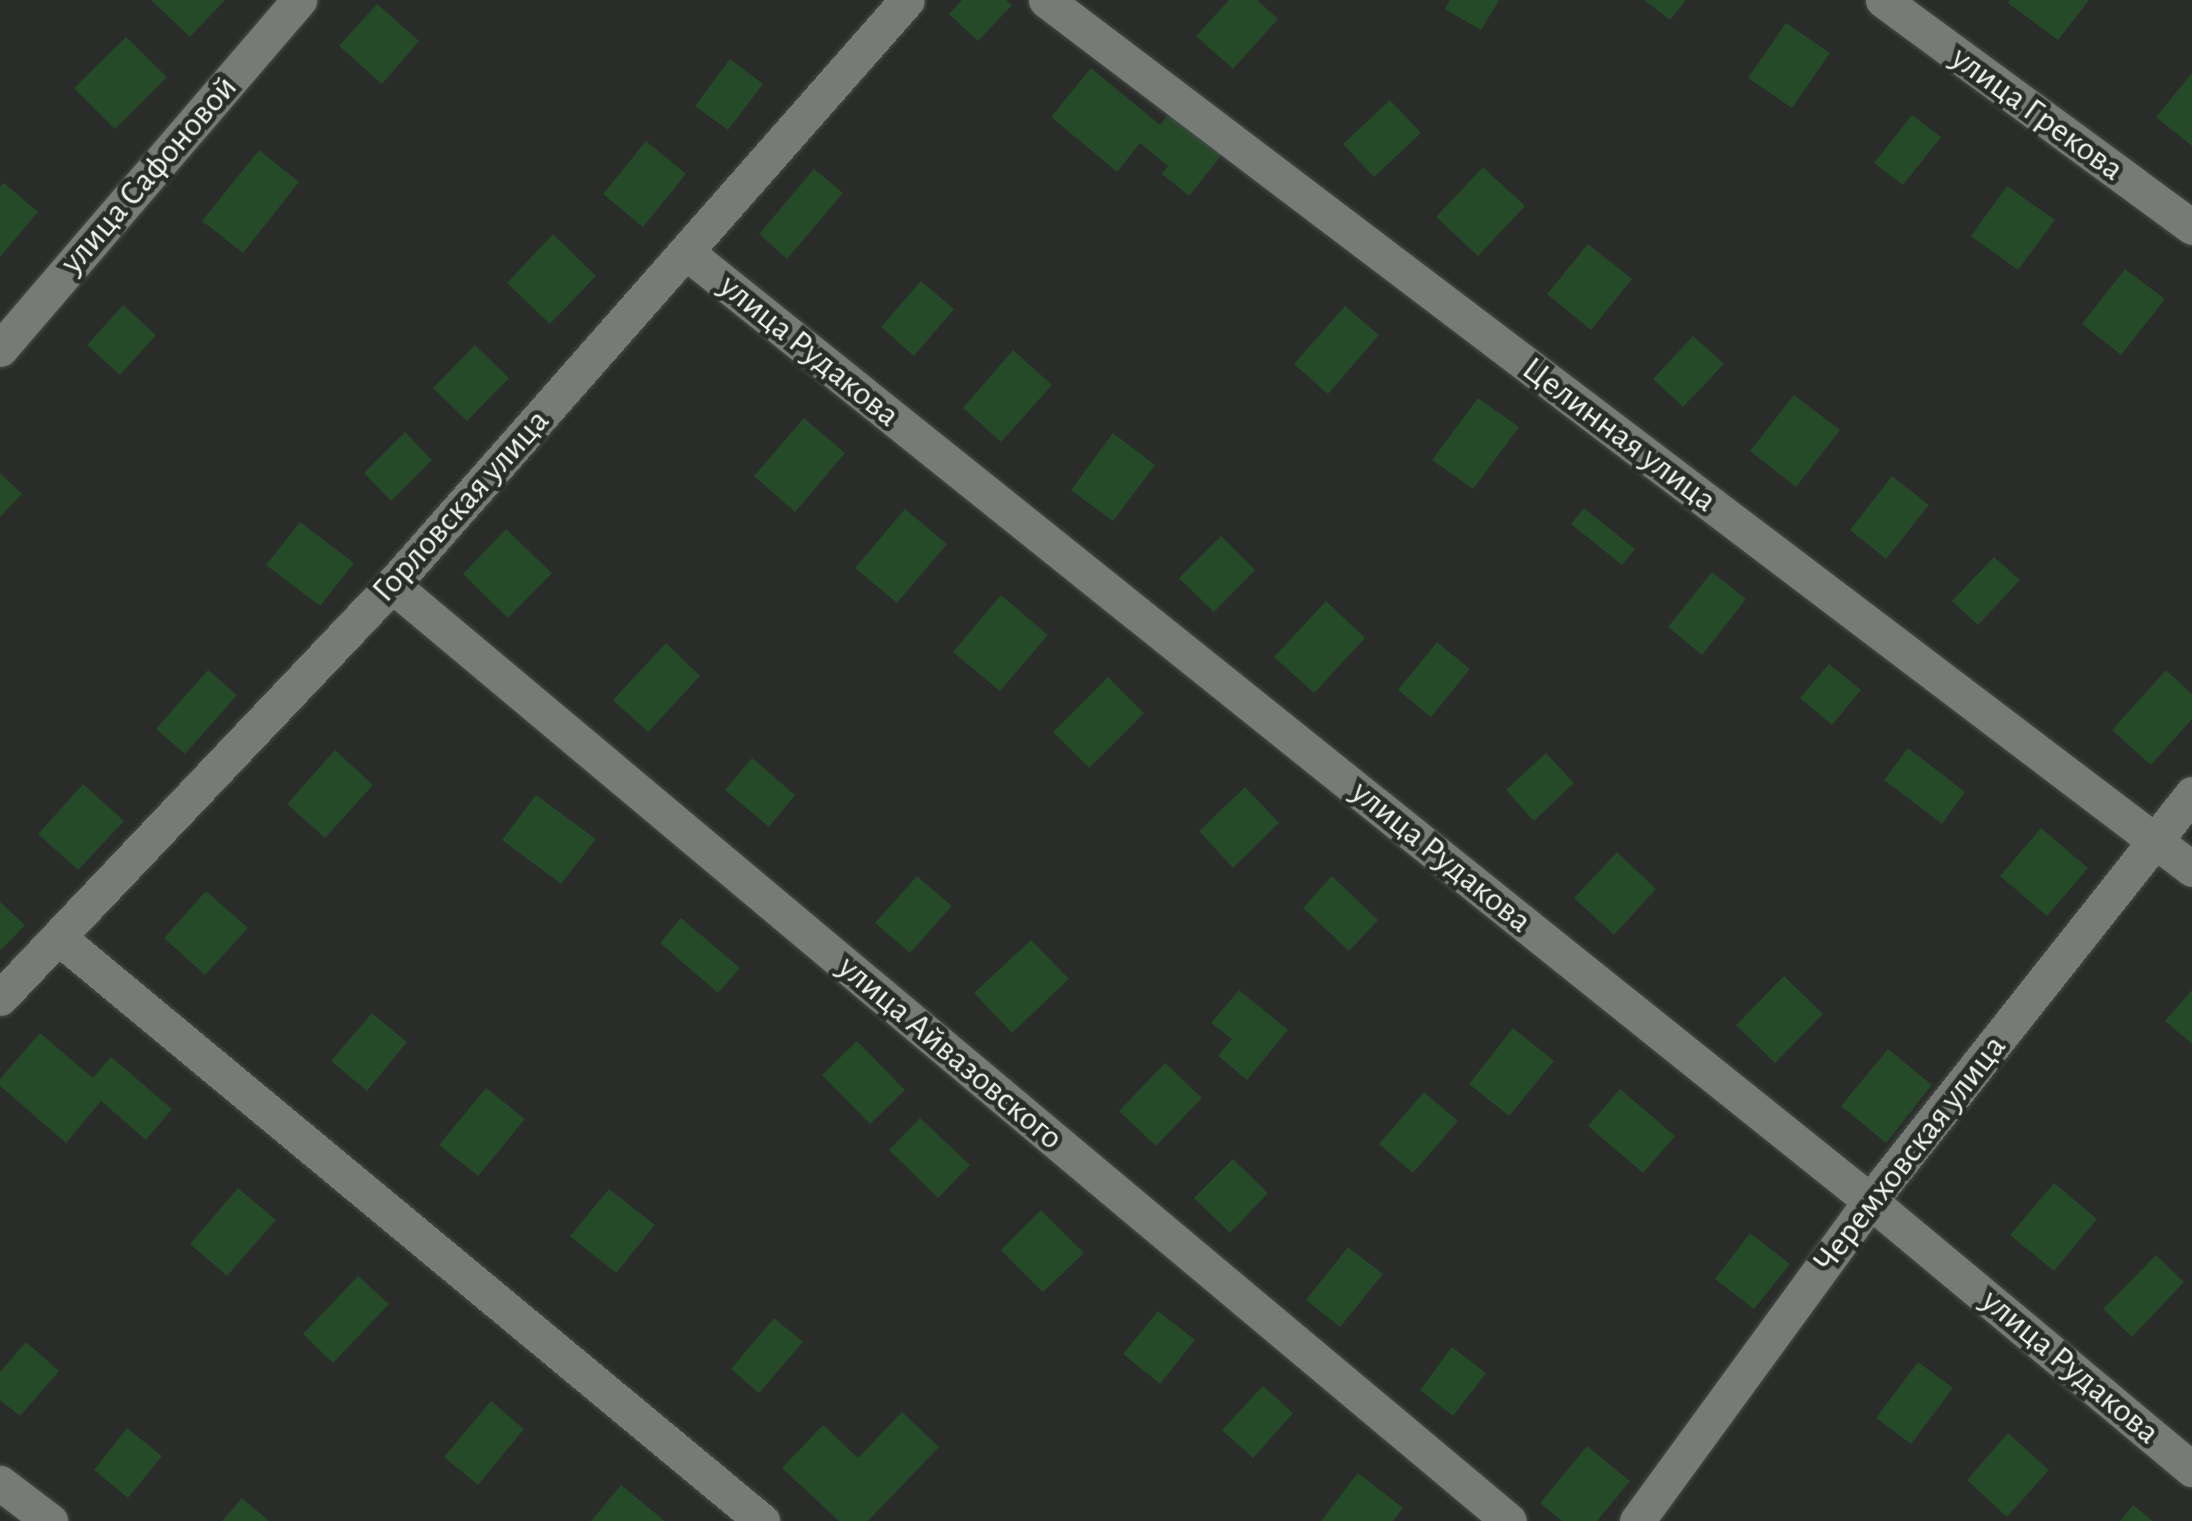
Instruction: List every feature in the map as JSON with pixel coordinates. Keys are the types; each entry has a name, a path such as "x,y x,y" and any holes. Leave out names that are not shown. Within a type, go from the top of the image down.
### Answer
{"street":[{"name":"улица Сафоновой","path":"0,349 299,0"},
{"name":"Горловская улица","path":"0,998 392,586 907,0"},
{"name":"Целинная улица","path":"1046,0 2192,870"},
{"name":"улица Грекова","path":"1883,0 2192,228"},
{"name":"улица Рудакова","path":"686,252 1870,1200 2192,1468"},
{"name":"улица Айвазовского","path":"392,586 1509,1521"},
{"name":"Черемховская улица","path":"1637,1521 1870,1200 2192,794"},
{"path":"58,937 762,1521"},
{"path":"0,1483 50,1521"}],"building":[{"path":"151,0 225,0 190,37"},
{"path":"962,0 1006,0 1012,5 978,41 949,14"},
{"path":"1229,0 1257,0 1278,19 1233,69 1196,36"},
{"path":"1450,0 1499,0 1481,30 1445,9"},
{"path":"1644,0 1686,0 1670,20"},
{"path":"2089,0 2058,40 2008,3"},
{"path":"377,4 419,41 382,84 339,46"},
{"path":"1786,23 1830,53 1792,108 1748,78"},
{"path":"126,37 167,77 115,129 74,88"},
{"path":"730,59 763,84 728,130 695,106"},
{"path":"1091,68 1160,125 1173,108 1225,151 1189,196 1162,174 1168,166 1140,143 1117,172 1051,117"},
{"path":"2192,73 2192,146 2156,117"},
{"path":"1390,100 1421,133 1374,177 1343,144"},
{"path":"1912,115 1941,137 1903,185 1874,163"},
{"path":"646,141 686,174 643,227 603,194"},
{"path":"259,150 299,182 243,253 202,221"},
{"path":"1483,167 1525,206 1478,256 1436,217"},
{"path":"814,169 843,193 787,259 759,234"},
{"path":"4,183 38,212 0,257 0,187"},
{"path":"2007,186 2055,220 2018,270 1971,236"},
{"path":"553,234 596,276 550,324 507,283"},
{"path":"1588,244 1632,279 1591,330 1547,294"},
{"path":"2125,269 2165,299 2121,355 2082,324"},
{"path":"921,281 954,309 914,356 881,327"},
{"path":"123,305 156,335 120,375 87,345"},
{"path":"1345,306 1379,335 1328,394 1294,364"},
{"path":"1693,336 1724,364 1683,407 1653,379"},
{"path":"475,345 509,378 467,421 433,388"},
{"path":"1013,350 1052,385 1001,442 963,408"},
{"path":"1794,395 1840,430 1796,487 1750,451"},
{"path":"1478,398 1519,427 1473,489 1432,460"},
{"path":"804,418 845,453 795,512 754,476"},
{"path":"405,432 432,460 391,501 364,473"},
{"path":"1113,433 1155,465 1113,521 1071,490"},
{"path":"0,473 22,494 0,517"},
{"path":"1892,476 1929,505 1886,559 1850,530"},
{"path":"1584,508 1635,549 1622,565 1571,524"},
{"path":"905,509 947,544 897,603 855,568"},
{"path":"300,522 354,563 320,606 266,565"},
{"path":"506,529 552,573 508,618 463,574"},
{"path":"1221,536 1255,570 1214,612 1179,578"},
{"path":"1994,557 2020,580 1978,625 1952,601"},
{"path":"1712,572 1746,599 1702,655 1668,627"},
{"path":"1001,595 1048,635 1000,691 953,652"},
{"path":"1326,601 1365,638 1314,693 1274,657"},
{"path":"1437,642 1470,669 1431,717 1398,690"},
{"path":"666,643 700,676 648,732 613,700"},
{"path":"1829,664 1861,690 1832,725 1800,698"},
{"path":"208,670 237,695 185,754 156,729"},
{"path":"2166,670 2192,694 2192,719 2151,765 2112,730"},
{"path":"1108,677 1144,713 1089,768 1053,732"},
{"path":"1908,748 1965,792 1942,824 1884,780"},
{"path":"335,750 373,785 325,838 287,804"},
{"path":"1546,753 1574,783 1534,821 1506,790"},
{"path":"752,758 795,795 769,827 725,790"},
{"path":"83,784 124,821 78,870 38,834"},
{"path":"1245,787 1279,823 1233,868 1199,831"},
{"path":"536,795 596,839 561,884 502,840"},
{"path":"2041,828 2088,868 2047,916 2000,876"},
{"path":"1617,852 1656,889 1614,935 1574,898"},
{"path":"917,876 952,906 910,953 875,923"},
{"path":"1332,876 1378,920 1349,951 1303,908"},
{"path":"206,891 248,928 205,975 164,938"},
{"path":"0,902 25,925 0,951"},
{"path":"681,918 740,968 718,993 660,943"},
{"path":"1031,940 1069,979 1012,1033 974,993"},
{"path":"1784,976 1823,1014 1775,1063 1736,1025"},
{"path":"1239,990 1288,1030 1247,1080 1218,1056 1232,1039 1211,1023"},
{"path":"2192,990 2192,1044 2165,1021"},
{"path":"372,1013 407,1042 367,1091 331,1061"},
{"path":"1513,1028 1554,1061 1509,1116 1469,1084"},
{"path":"40,1033 93,1078 111,1057 172,1109 146,1140 101,1101 66,1143 0,1086 0,1079"},
{"path":"857,1041 905,1090 870,1124 822,1075"},
{"path":"1888,1049 1932,1085 1886,1143 1841,1106"},
{"path":"1165,1063 1202,1098 1156,1146 1119,1111"},
{"path":"486,1088 525,1119 478,1176 439,1145"},
{"path":"1620,1089 1675,1136 1643,1173 1588,1126"},
{"path":"1424,1092 1458,1121 1413,1173 1379,1144"},
{"path":"920,1118 970,1165 938,1198 889,1150"},
{"path":"1233,1159 1268,1193 1230,1233 1194,1198"},
{"path":"2054,1183 2097,1219 2054,1271 2010,1235"},
{"path":"238,1188 276,1220 227,1276 190,1244"},
{"path":"609,1189 655,1225 616,1273 570,1236"},
{"path":"1041,1210 1084,1253 1043,1292 1001,1250"},
{"path":"1750,1233 1790,1264 1754,1309 1715,1279"},
{"path":"1348,1247 1383,1274 1340,1327 1306,1300"},
{"path":"2156,1255 2184,1282 2132,1337 2103,1309"},
{"path":"358,1276 389,1304 333,1363 303,1334"},
{"path":"1158,1311 1195,1340 1160,1384 1123,1354"},
{"path":"774,1318 803,1342 759,1393 731,1369"},
{"path":"26,1342 59,1371 20,1416 0,1400 0,1372"},
{"path":"1452,1347 1486,1373 1453,1416 1420,1390"},
{"path":"1918,1362 1953,1388 1911,1444 1876,1418"},
{"path":"1263,1386 1293,1413 1253,1458 1222,1430"},
{"path":"491,1401 524,1429 478,1485 444,1457"},
{"path":"902,1412 939,1447 868,1521 839,1521 782,1468 823,1425 858,1458"},
{"path":"127,1428 162,1456 128,1498 94,1470"},
{"path":"2008,1433 2049,1470 2007,1517 1967,1480"},
{"path":"1587,1446 1630,1481 1597,1521 1562,1521 1540,1503"},
{"path":"1358,1473 1403,1508 1393,1521 1321,1521"},
{"path":"621,1485 665,1521 591,1521"},
{"path":"242,1498 269,1521 222,1521"},
{"path":"2133,1505 2153,1521 2120,1521"}]}
